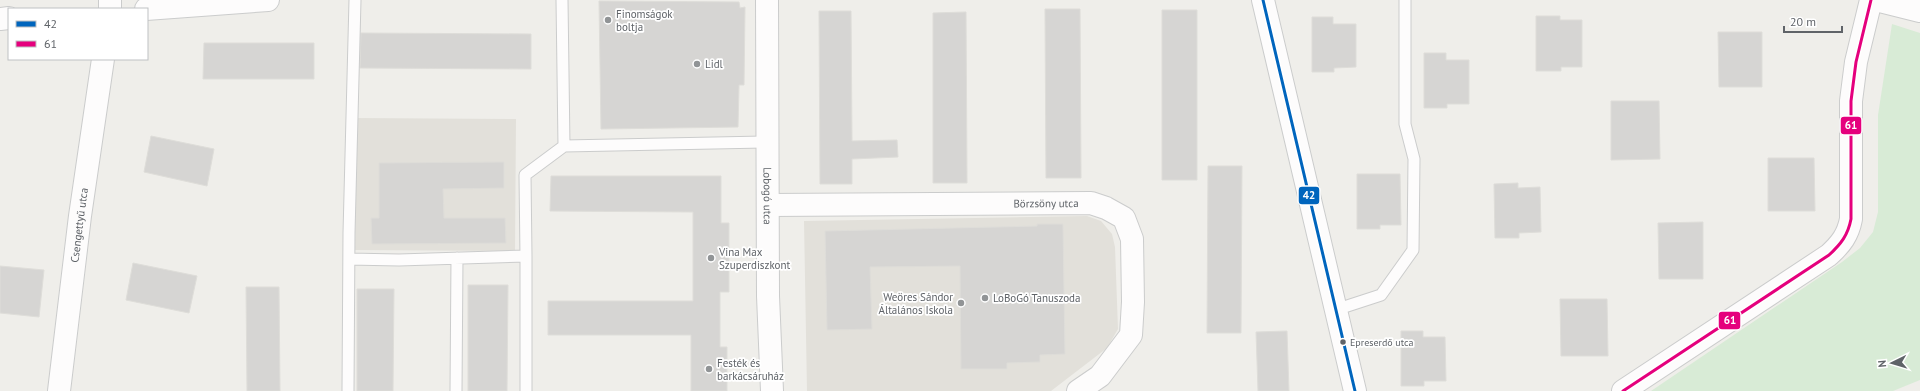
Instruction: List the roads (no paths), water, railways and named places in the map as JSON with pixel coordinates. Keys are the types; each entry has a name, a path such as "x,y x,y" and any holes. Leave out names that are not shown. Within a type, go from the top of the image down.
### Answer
{"street":[{"path":"148,9 268,0"},
{"name":"Lobogó utca","path":"767,0 768,205 772,391"},
{"path":"1264,0 1355,391"},
{"path":"1623,391 1829,255 1840,245 1848,232 1851,219 1851,101 1856,62 1871,0"},
{"path":"1876,0 1920,11"},
{"name":"Csengettyű utca","path":"59,391 80,216 103,60"},
{"name":"Börzsöny utca","path":"768,205 1091,203 1106,208 1124,218 1132,239 1134,302 1131,335 1100,376 1078,391"}],"lane":[{"path":"348,391 349,259 356,0"},
{"path":"562,0 564,146"},
{"path":"1335,310 1381,295 1413,250 1414,159 1405,124 1405,0"},
{"path":"526,391 525,175 564,146 768,142"},
{"path":"349,259 526,256"},
{"path":"456,391 457,258"}],"place":[{"name":"Finomságok boltja","path":"608,20"},
{"name":"Lidl","path":"697,64"},
{"name":"Vina Max Szuperdiszkont","path":"711,258"},
{"name":"LoBoGó Tanuszoda","path":"985,298"},
{"name":"Weöres Sándor Általános Iskola","path":"961,303"},
{"name":"Epreserdő utca","path":"1343,342"},
{"name":"Festék és barkácsáruház","path":"709,369"}]}
